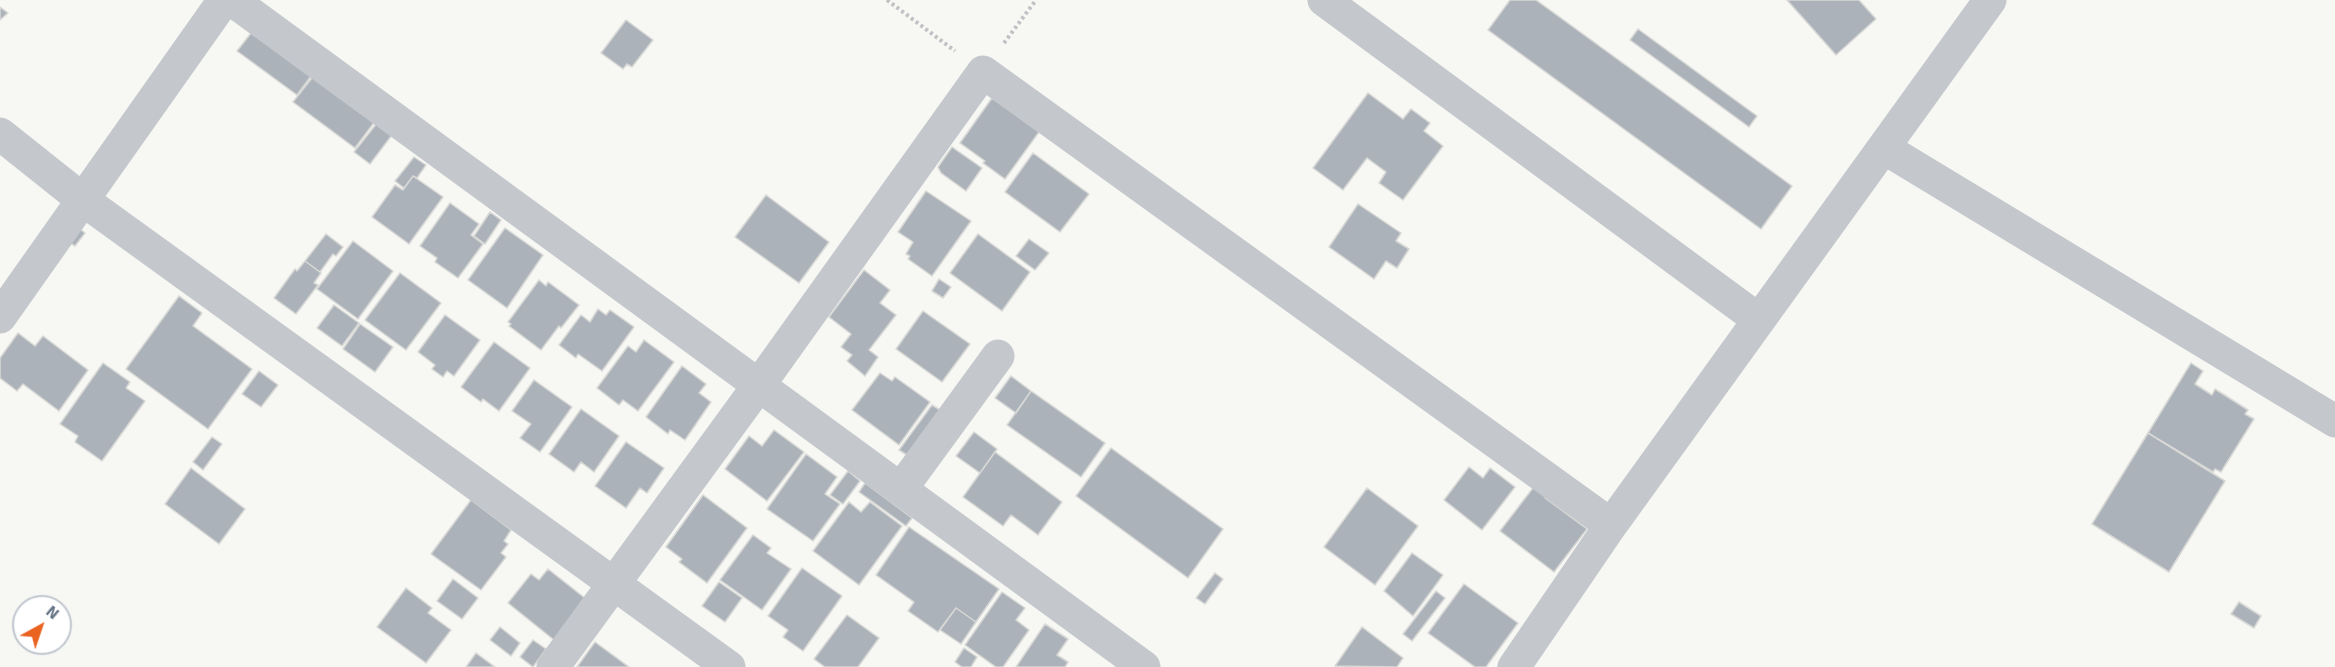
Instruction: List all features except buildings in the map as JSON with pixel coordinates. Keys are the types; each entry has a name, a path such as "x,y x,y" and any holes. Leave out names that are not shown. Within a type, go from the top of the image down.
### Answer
{"street":[{"path":"0,316 224,0"},
{"path":"232,0 1144,667"},
{"path":"1324,0 1759,320"},
{"path":"1514,667 1611,525 1990,0"},
{"path":"553,667 983,72 1611,525"},
{"path":"0,134 83,200 729,667"},
{"path":"1884,148 2335,421"},
{"path":"901,489 998,356"}],"path":[{"path":"887,0 983,72 1036,0"}]}
